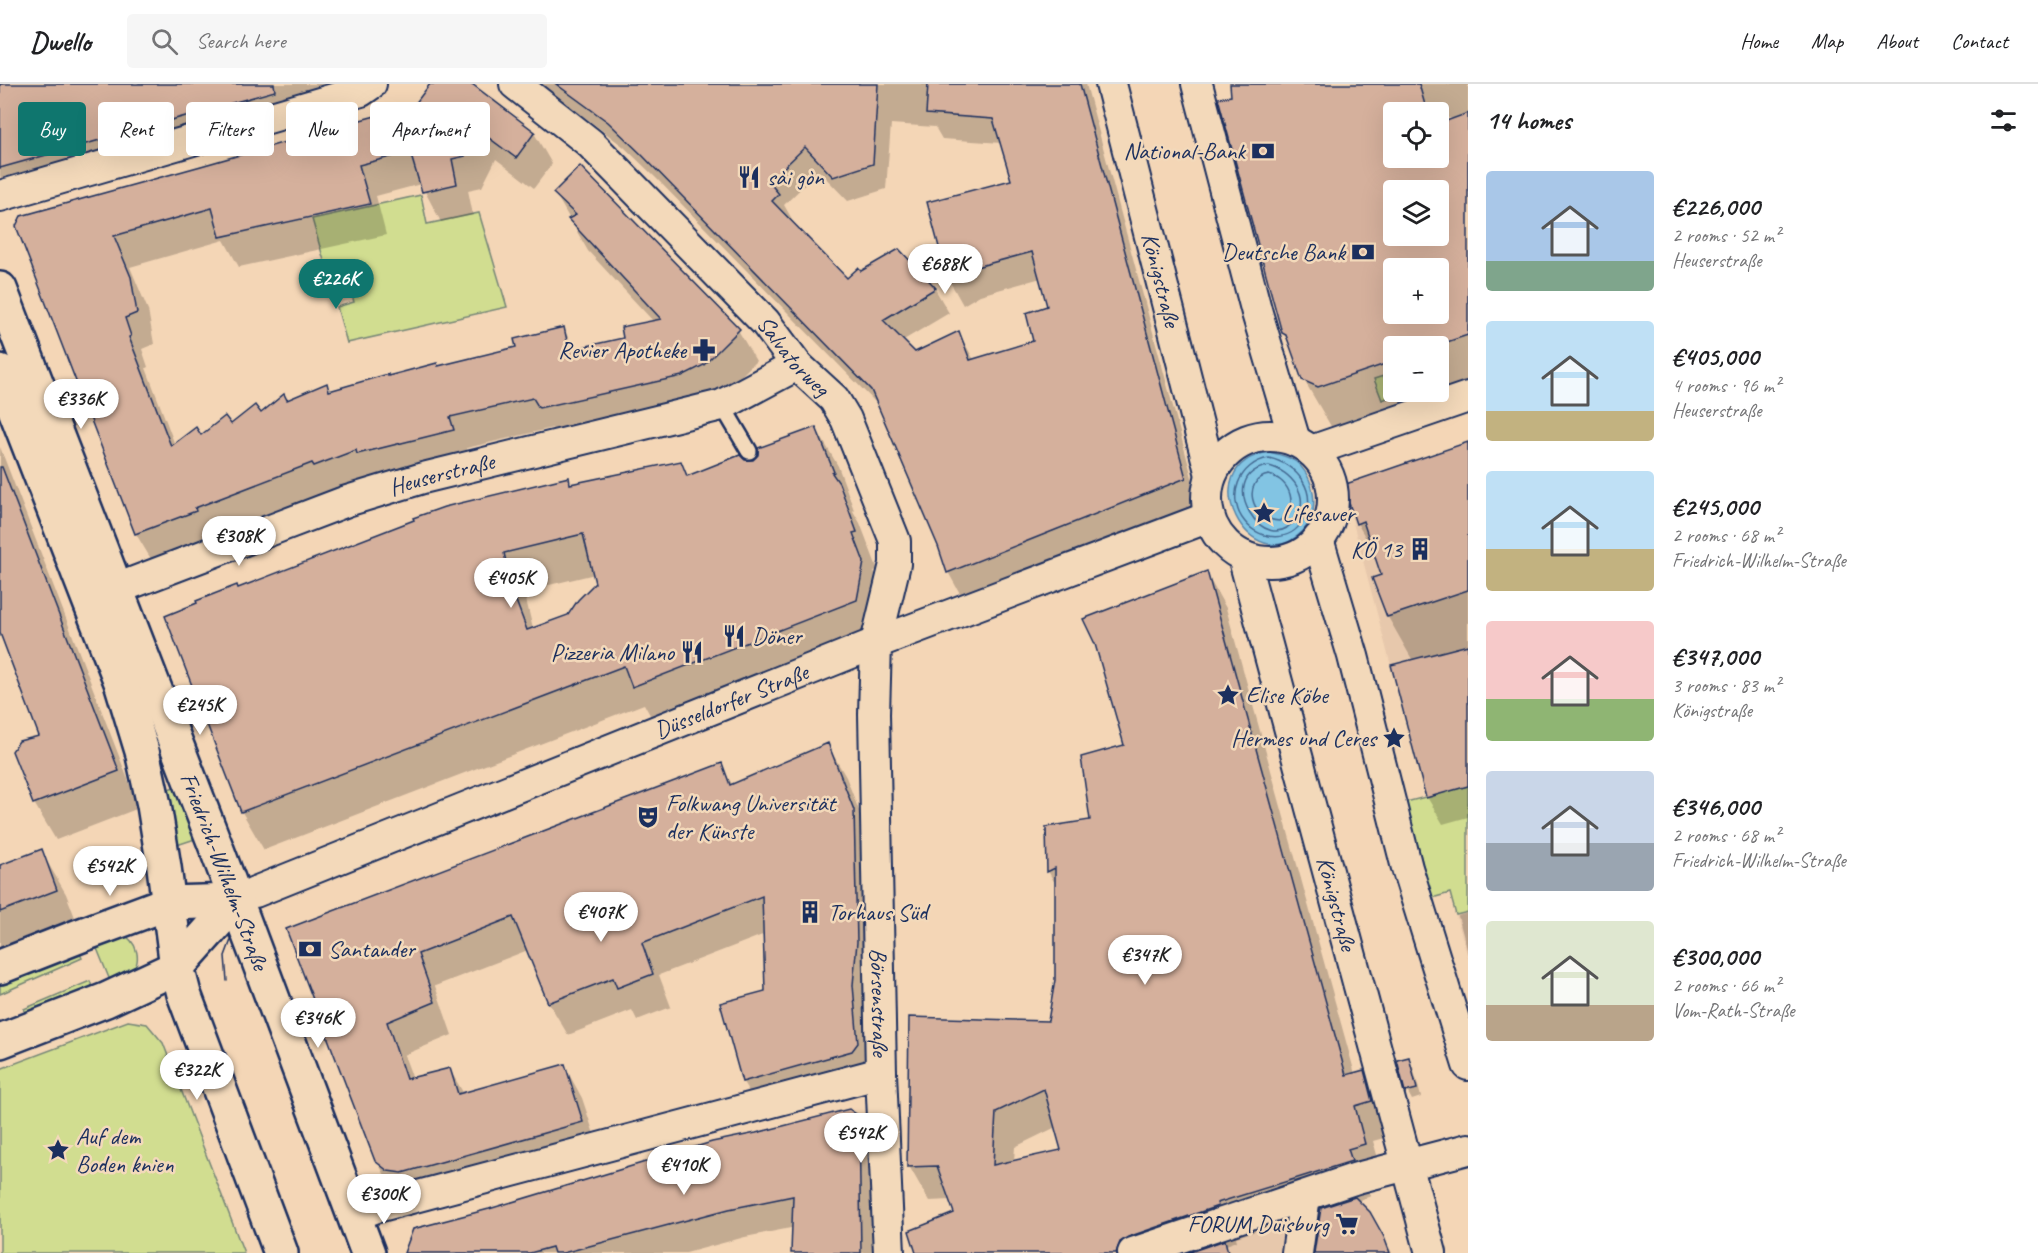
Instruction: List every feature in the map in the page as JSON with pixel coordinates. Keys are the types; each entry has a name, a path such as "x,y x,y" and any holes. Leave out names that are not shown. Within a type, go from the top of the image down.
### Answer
{"main road":[{"name":"Friedrich-Wilhelm-Straße","path":"0,289 102,594 121,682 142,751 154,805 177,967 184,994 281,1253"},
{"name":"Friedrich-Wilhelm-Straße","path":"0,371 245,897 353,1216 368,1253"},
{"name":"Düsseldorfer Straße","path":"0,967 168,903 245,897"},
{"name":"Düsseldorfer Straße","path":"0,1041 106,1000 177,967 245,897"}],"street":[{"path":"0,196 361,91 371,84"},
{"name":"Salvatorweg","path":"515,84 590,143 765,322 784,372 829,393 843,411 895,541 895,564 876,643 874,714"},
{"name":"Königstraße","path":"1111,84 1211,475"},
{"name":"Königstraße","path":"1197,84 1257,313 1303,446"},
{"name":"Heuserstraße","path":"102,594 358,498 423,478 722,405 784,372"},
{"path":"1303,446 1468,397"},
{"name":"Königstraße","path":"1277,436 1303,446 1324,466 1331,484 1333,503 1328,522 1318,539 1304,552 1286,560 1267,562 1231,549 1217,535 1209,517 1206,496 1211,475 1222,457 1238,444 1258,437 1277,436"},
{"name":"Düsseldorfer Straße","path":"245,897 876,643 1209,517"},
{"path":"1318,539 1353,656 1410,878 1468,1065"},
{"name":"Königstraße","path":"1243,555 1431,1253"},
{"name":"Börsenstraße","path":"874,714 881,1073 889,1253"},
{"path":"353,1216 377,1207 881,1073"},
{"path":"1133,1253 1357,1178 1468,1149"},
{"path":"1297,1253 1305,1196"}],"lane":[{"path":"722,405 749,452"}],"shaded area":[{"path":"1468,442 1468,786 1426,798 1343,485"},
{"path":"1468,912 1468,958 1456,915"},
{"path":"1342,1194 1356,1198 1370,1212 1390,1253 1163,1253"}],"green space":[{"path":"421,195 427,224 479,213 507,307 347,343 337,307 354,302 346,274 329,278 312,219"},
{"path":"1383,376 1383,400 1382,400 1374,379"},
{"path":"176,786 195,839 177,845 169,789"},
{"path":"1468,786 1468,912 1456,915 1450,893 1432,898 1406,802"},
{"path":"121,934 135,946 136,964 127,975 111,983 94,941"},
{"path":"77,947 82,958 0,994 0,981"},
{"path":"90,981 93,989 26,1015 24,1009"},
{"path":"128,1021 147,1024 163,1043 244,1253 0,1253 0,1069"}],"water":[{"path":"1269,452 1295,461 1307,476 1313,494 1314,504 1309,523 1303,531 1284,543 1265,543 1248,533 1236,517 1230,497 1233,478 1245,462"}],"building":[{"path":"0,84 274,84 275,91 236,102 186,102 186,116 174,119 174,102 98,102 98,141 86,144 86,102 18,102 18,156 43,156 0,168"},
{"path":"430,84 472,84 535,132 516,158 490,139 490,102 416,102"},
{"path":"556,84 878,84 873,164 833,177 805,147 769,182 779,194 772,201 847,278 858,268 861,271 899,249 936,288 883,320 915,352 959,331 970,360 1033,341 1026,313 1047,306 1032,252 965,270 948,281 927,202 1011,180 993,119 926,114 928,84 1080,84 1186,478 947,573 938,546 871,390 641,154 608,122"},
{"name":"Deutsche Bank","path":"1230,84 1419,84 1424,102 1383,102 1383,168 1449,168 1449,120 1468,113 1468,335 1449,341 1449,336 1383,336 1383,365 1318,387 1302,380 1286,335 1282,333 1218,98 1231,96"},
{"path":"370,117 370,156 394,156 359,165 370,204 220,237 212,208 114,236 131,277 137,313 125,318 131,336 129,337 171,446 196,427 201,435 225,416 231,424 255,405 261,413 284,394 287,400 327,383 329,391 388,374 388,376 437,363 438,366 516,347 514,339 564,327 569,350 623,338 621,327 661,319 568,219 576,215 553,193 580,166 740,329 704,365 682,376 539,408 533,398 450,417 454,430 357,454 356,450 314,466 312,463 135,534 16,226 21,216 235,156 274,156 274,145 286,142 286,156 358,156 358,121"},
{"path":"411,156 465,156 452,159 457,184 422,192"},
{"path":"816,427 834,472 832,473 839,483 857,532 853,533 864,562 857,600 632,687 624,666 241,812 165,616 197,603 196,601 237,585 238,588 444,507 569,477 570,484 681,461 687,476 740,455 745,460 753,460 758,455 758,448","holes":["583,534 595,583 578,600 568,615 527,630 513,593 504,553"]},
{"name":"KÖ 13","path":"1468,442 1468,590 1387,617 1372,578 1381,575 1363,521 1356,524 1343,485"},
{"path":"0,467 2,467 119,771 33,804 12,751 19,741 39,736 0,633"},
{"path":"1207,571 1346,1075 1364,1070 1372,1101 1355,1106 1365,1144 1348,1149 1352,1161 1217,1203 1218,1206 1128,1237 1120,1242 1116,1253 916,1253 909,1231 954,1213 937,1166 907,1167 909,1017 1048,1021 1055,980 1055,868 1047,872 1046,827 1090,820 1081,757 1124,745 1095,644 1083,619","holes":["1044,1089 1061,1150 993,1165 996,1112"]},
{"path":"1468,645 1468,786 1426,798 1391,665"},
{"path":"828,743 854,810 857,942 853,985 858,1043 852,1051 742,1082 720,1003 765,991 762,896 642,943 653,974 617,988 613,978 548,1003 513,917 418,954 435,1002 387,1022 406,1079 450,1068 458,1094 565,1064 583,1122 402,1173 388,1171 375,1161 286,929 722,763 730,785"},
{"path":"42,849 57,890 0,912 0,865"},
{"path":"1409,1057 1417,1089 1405,1092 1397,1060"},
{"path":"849,1109 859,1116 861,1253 791,1253 793,1196 729,1209 563,1253 554,1253 552,1247 530,1253 404,1253 413,1229 489,1209 712,1142"},
{"name":"FORUM Duisburg","path":"1355,1197 1370,1212 1390,1253 1314,1253 1321,1208"},
{"path":"1225,1240 1228,1253 1187,1253"}],"tram line":[{"path":"227,981 225,956 231,940"}],"place":[{"name":"National-Bank","path":"1263,151"},
{"name":"sài gòn","path":"749,177"},
{"name":"Deutsche Bank","path":"1363,252"},
{"name":"Revier Apotheke","path":"704,350"},
{"name":"Lifesaver","path":"1264,513"},
{"name":"KÖ 13","path":"1420,549"},
{"name":"Döner","path":"734,636"},
{"name":"Pizzeria Milano","path":"692,652"},
{"name":"Elise Köbe","path":"1228,695"},
{"name":"Hermes und Ceres","path":"1394,738"},
{"name":"Folkwang Universität der Künste","path":"648,817"},
{"name":"Torhaus Süd","path":"810,912"},
{"name":"Santander","path":"310,949"},
{"name":"Auf dem Boden knien","path":"58,1150"},
{"name":"FORUM Duisburg","path":"1347,1224"}]}
